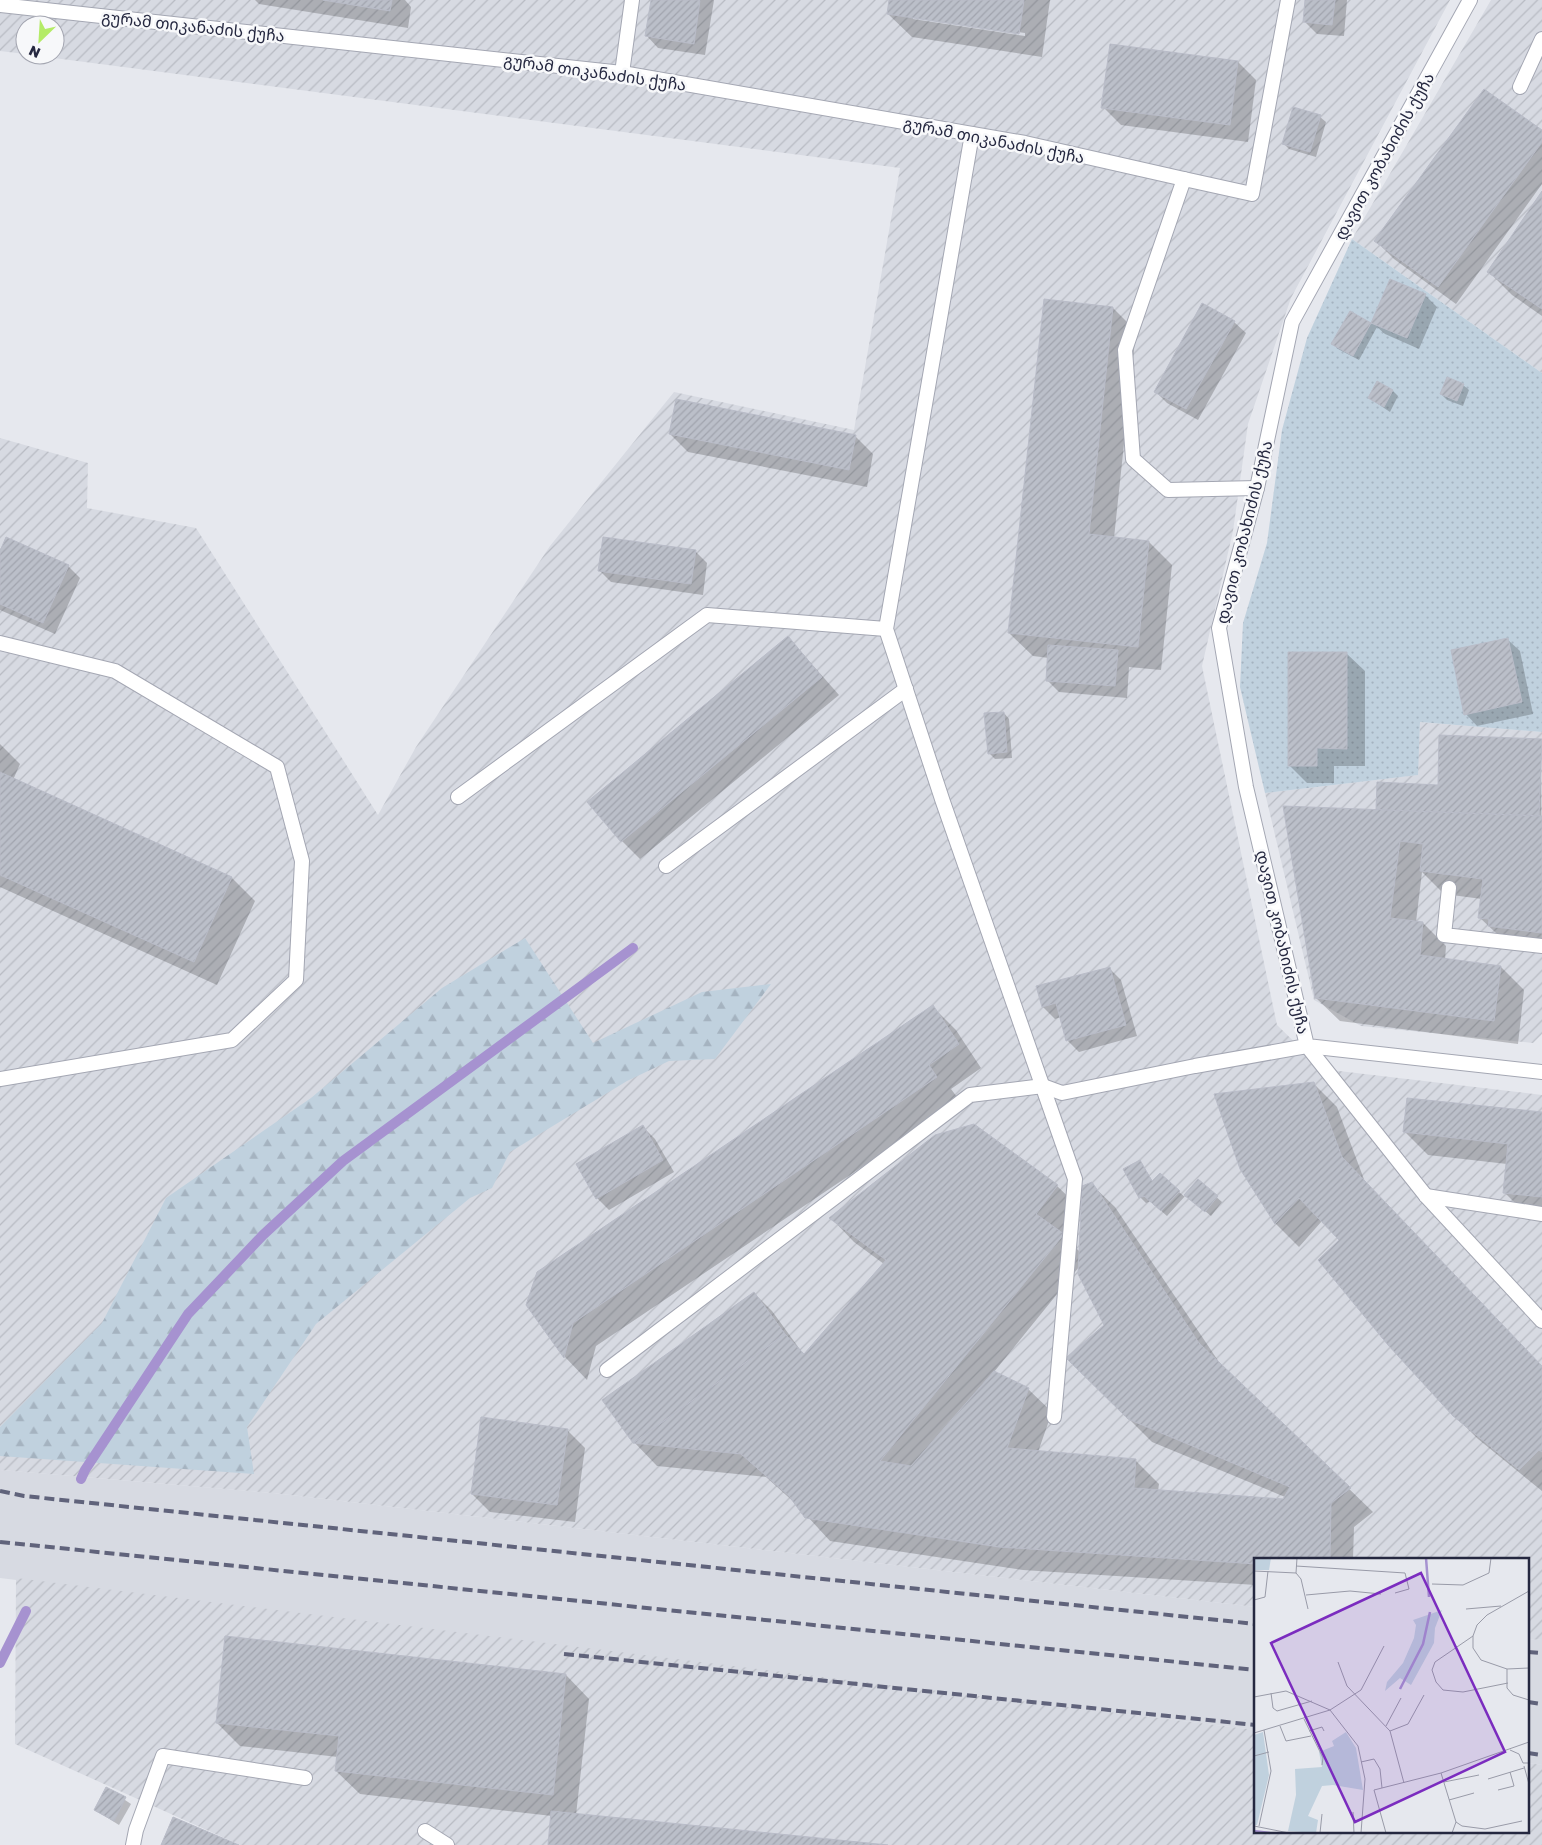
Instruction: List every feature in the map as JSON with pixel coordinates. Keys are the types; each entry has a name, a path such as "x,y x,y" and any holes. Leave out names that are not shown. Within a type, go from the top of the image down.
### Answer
{"street":[{"path":"622,73 632,0"},
{"name":"გურამ თიკანაძის ქუჩა","path":"0,5 622,73 972,134 1252,194 1288,0"},
{"name":"დავით კობახიძის ქუჩა","path":"1470,0 1292,322 1258,488 1219,628 1246,786 1307,1046 1542,1072"},
{"path":"1520,87 1542,39"},
{"path":"972,134 886,629 943,802 1075,1179 1054,1417"},
{"path":"1184,179 1125,350 1133,459 1168,490 1258,488"},
{"path":"458,797 707,615 886,629"},
{"path":"0,643 115,671 277,766 302,862 296,980 232,1040 0,1079"},
{"path":"666,866 906,689"},
{"path":"1449,888 1444,935 1542,946"},
{"path":"607,1370 970,1095 1044,1086 1062,1093 1307,1046 1426,1196 1542,1321"},
{"path":"1426,1196 1542,1214"},
{"path":"133,1845 136,1830 163,1756 305,1778"},
{"path":"425,1831 447,1845"}],"shaded area":[{"path":"0,0 1450,0 1291,298 1248,424 1233,531 1202,666 1277,1025 1322,1069 1542,1095 1542,1640 1530,1639 1530,1558 1254,1558 1254,1607 273,1493 0,1470 0,438 88,463 87,508 196,528 378,815 416,747 550,546 674,392 854,430 900,168 65,59 65,15 15,15 15,53 0,51"},
{"path":"1491,0 1542,0 1542,373 1352,239"},
{"path":"1420,722 1542,732 1542,1034 1533,1043 1361,1026 1314,1000 1265,793 1417,775"},
{"path":"0,1470 273,1493 1254,1607 1254,1730 0,1578"},
{"path":"16,1578 1254,1730 1254,1832 1530,1832 1530,1763 1542,1765 1542,1845 240,1845 15,1744"},
{"path":"1530,1639 1542,1640 1542,1765 1530,1763"}],"green space":[{"path":"1352,239 1542,373 1542,732 1420,722 1418,775 1265,793 1240,687 1243,623 1267,543 1282,430 1307,338"},
{"path":"525,938 593,1043 702,992 771,984 715,1059 669,1061 627,1081 510,1152 492,1188 470,1198 316,1324 247,1427 254,1474 0,1456 0,1427 102,1323 166,1198 311,1098 442,988"}],"building":[{"path":"323,0 392,0 390,11"},
{"path":"651,0 700,0 694,44 645,36"},
{"path":"889,0 1024,0 1019,34 887,14"},
{"path":"1305,0 1335,0 1332,25 1303,22"},
{"path":"1110,44 1238,61 1230,125 1101,108"},
{"path":"1484,89 1542,130 1542,142 1438,287 1374,241"},
{"path":"1293,107 1321,115 1310,152 1282,144"},
{"path":"1542,191 1542,309 1487,272"},
{"path":"1390,279 1426,294 1407,338 1371,323"},
{"path":"1044,299 1113,307 1089,534 1149,541 1138,647 1008,633"},
{"path":"1202,303 1235,321 1186,409 1154,392"},
{"path":"1350,311 1371,323 1353,356 1331,344"},
{"path":"1447,377 1464,384 1457,401 1440,394"},
{"path":"1377,381 1393,390 1384,407 1368,398"},
{"path":"676,399 856,435 849,470 669,434"},
{"path":"6,537 69,565 43,623 0,604 0,551"},
{"path":"603,537 696,550 691,584 598,571"},
{"path":"788,636 822,677 621,842 587,802"},
{"path":"1508,638 1522,702 1464,715 1451,650"},
{"path":"1048,645 1118,650 1115,686 1046,681"},
{"path":"1288,652 1347,652 1347,749 1317,748 1317,766 1288,766"},
{"path":"1004,712 1007,752 988,754 984,713"},
{"path":"1439,735 1542,739 1539,816 1376,810 1377,782 1438,785"},
{"path":"0,772 232,877 194,962 0,875"},
{"path":"1283,806 1542,816 1542,933 1488,926 1489,919 1478,918 1483,879 1420,871 1423,844 1400,841 1390,918 1423,922 1420,955 1501,966 1494,1021 1315,998"},
{"path":"1110,967 1126,1025 1066,1041 1056,1003 1042,1007 1036,986"},
{"path":"933,1005 959,1044 929,1065 937,1077 573,1323 564,1358 526,1305 537,1272"},
{"path":"1314,1082 1342,1157 1542,1366 1542,1452 1539,1450 1519,1470 1453,1416 1388,1345 1318,1260 1339,1240 1299,1198 1275,1224 1240,1169 1214,1094"},
{"path":"1407,1098 1542,1112 1542,1197 1503,1193 1508,1144 1403,1132"},
{"path":"974,1124 1058,1185 1036,1214 1064,1234 880,1461 911,1466 994,1371 1029,1388 1007,1448 1136,1459 1134,1488 1283,1499 1290,1487 1128,1419 1066,1358 1104,1325 1078,1274 1082,1186 1092,1182 1199,1343 1351,1488 1331,1503 1330,1558 1254,1558 1254,1564 999,1547 805,1518 789,1496 741,1454 633,1443 785,1334 804,1354 886,1260 829,1218 935,1135"},
{"path":"643,1125 663,1160 596,1199 576,1164"},
{"path":"1140,1160 1152,1181 1160,1173 1180,1191 1161,1211 1144,1196 1139,1198 1123,1169"},
{"path":"1198,1179 1218,1196 1205,1212 1184,1195"},
{"path":"754,1292 785,1334 633,1443 602,1400"},
{"path":"481,1417 568,1429 557,1505 471,1494"},
{"path":"225,1636 566,1674 553,1795 335,1771 339,1736 216,1723"},
{"path":"106,1787 126,1797 114,1821 94,1810"},
{"path":"551,1811 888,1845 548,1845"},
{"path":"173,1817 239,1845 161,1845"}],"waterway":[{"path":"81,1479 85,1470 188,1314 263,1235 343,1161 633,948"},
{"path":"0,1663 26,1611"}],"railway":[{"path":"0,1491 24,1496 1254,1624"},
{"path":"0,1542 1254,1670"},
{"path":"1530,1652 1542,1653"},
{"path":"564,1654 1254,1725"},
{"path":"1530,1702 1542,1704"},
{"path":"1530,1753 1542,1755"}]}
